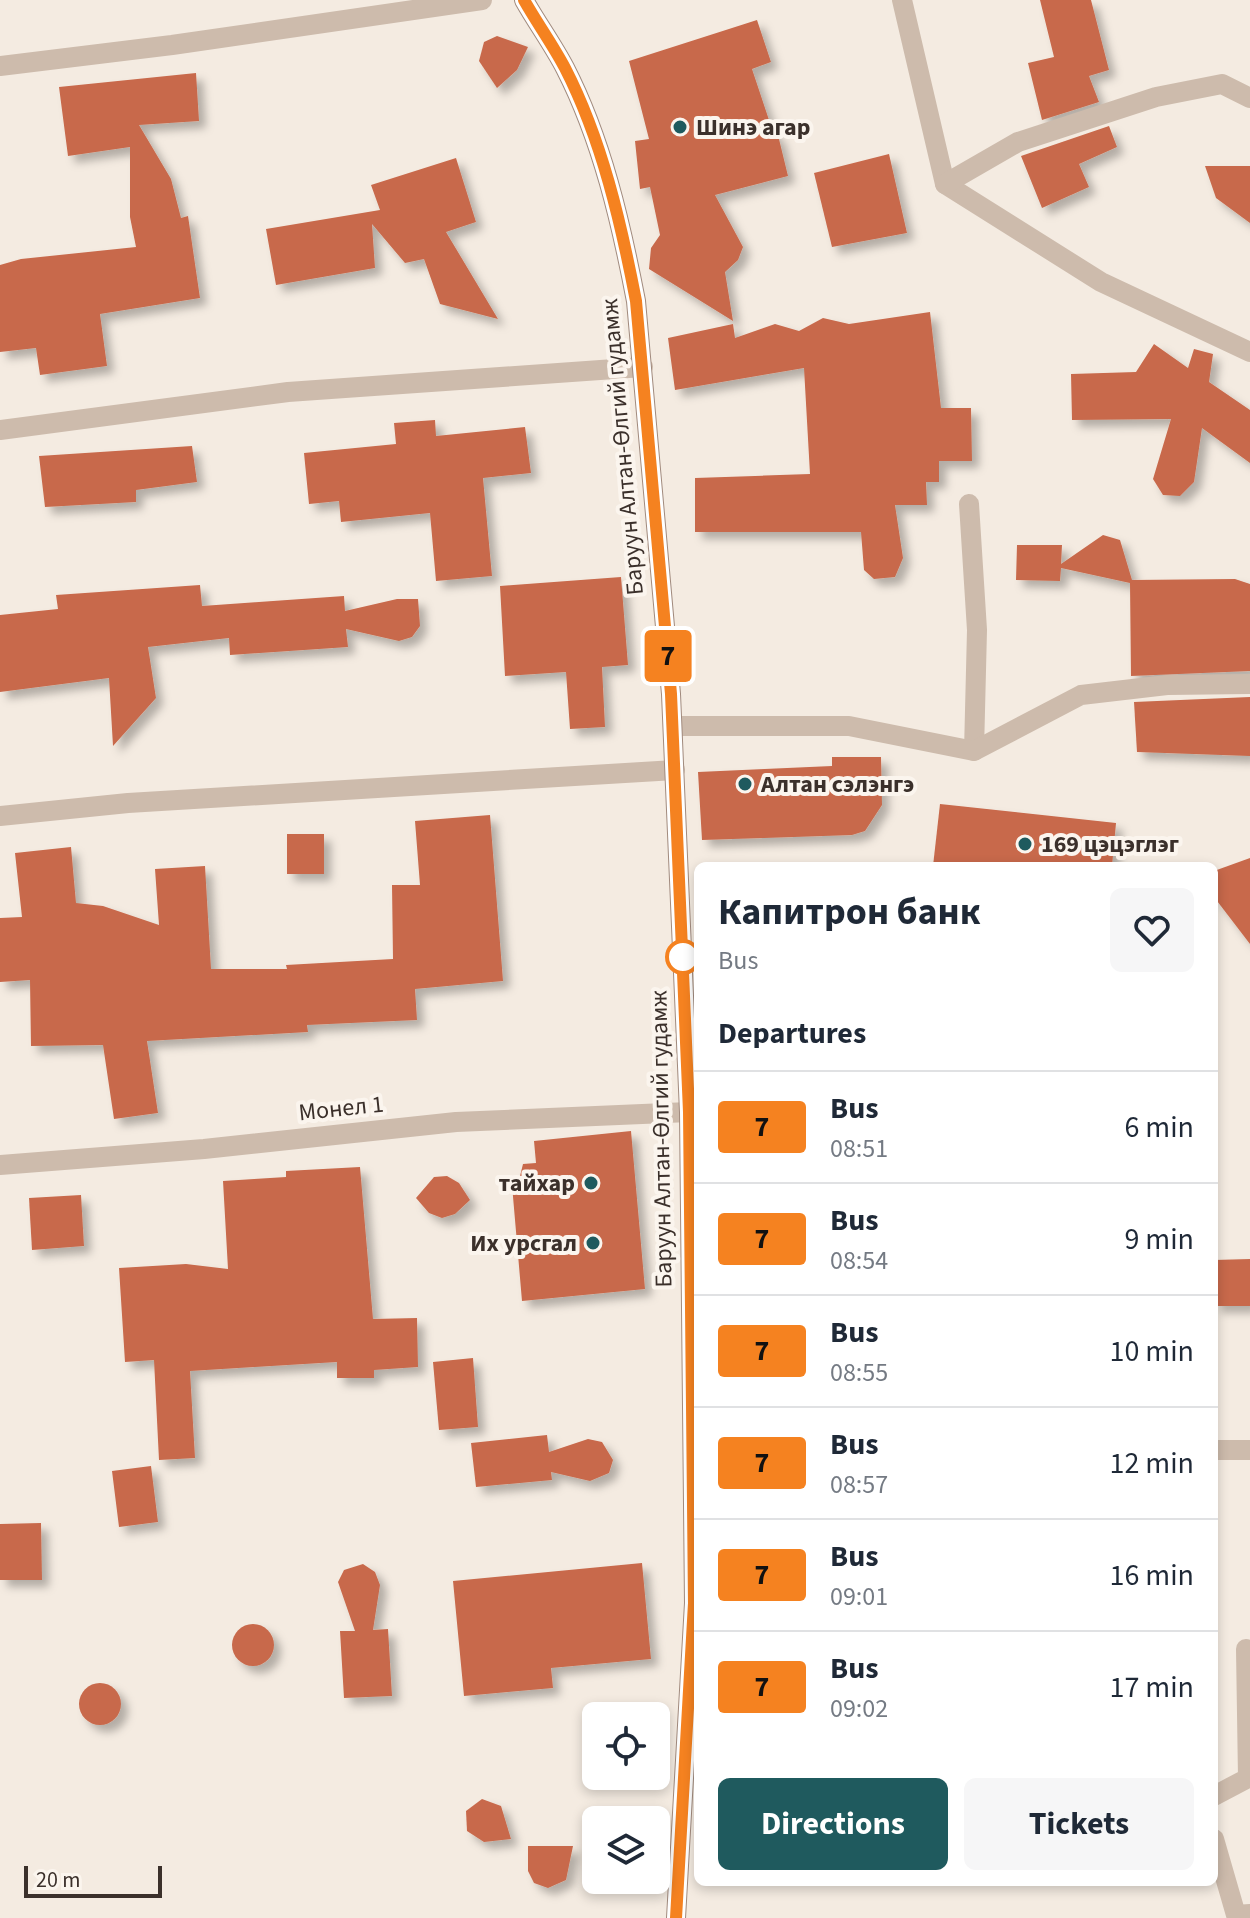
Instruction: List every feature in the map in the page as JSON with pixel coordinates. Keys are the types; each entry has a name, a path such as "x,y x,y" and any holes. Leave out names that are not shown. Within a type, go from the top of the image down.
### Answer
{"main road":[{"name":"Баруун Алтан-Өлгий гудамж","path":"524,0 565,68 593,135 625,239 636,301 673,726 689,1112 694,1401"},
{"name":"Баруун Алтан-Өлгий гудамж","path":"676,1918 694,1603"}],"street":[{"path":"0,66 172,45 482,0"},
{"path":"902,0 945,184 1101,282 1167,310 1250,352"},
{"path":"945,184 1018,142 1156,97 1222,84 1250,98"},
{"path":"0,430 288,392 643,367"},
{"path":"969,504 977,630 974,751"},
{"path":"673,726 849,726 974,751 1081,695 1167,685 1250,684"},
{"path":"0,816 128,803 675,770"},
{"name":"Монел 1","path":"0,1165 204,1149 456,1122 689,1112"},
{"path":"1218,1450 1250,1450"},
{"path":"1218,1794 1248,1778 1246,1649"},
{"path":"1218,1853 1236,1915 1250,1914"}],"building":[{"path":"1040,0 1091,0 1109,70 1089,76 1099,102 1042,120 1028,63 1054,57"},
{"path":"757,20 771,62 752,69 774,135 778,135 788,176 715,195 743,247 738,260 725,272 733,321 649,269 651,248 660,235 650,187 640,189 635,141 649,139 629,61"},
{"path":"497,36 528,47 517,70 497,88 479,61 484,42"},
{"path":"196,73 199,121 139,125 171,179 181,218 188,216 200,298 100,314 107,366 40,375 36,348 0,352 0,265 21,259 136,247 130,217 130,147 68,156 59,87"},
{"path":"1109,126 1117,147 1079,164 1089,187 1042,208 1021,156"},
{"path":"889,154 907,233 832,247 814,173"},
{"path":"456,158 476,222 446,232 498,319 440,304 424,259 405,263 372,224 375,268 276,285 266,229 380,210 371,185"},
{"path":"1205,166 1250,166 1250,223 1216,198"},
{"path":"930,312 941,408 971,408 972,461 939,461 939,482 926,482 927,505 895,505 903,558 895,577 874,579 864,570 861,532 695,532 695,478 810,474 804,368 675,390 668,338 733,324 735,338 775,324 799,331 823,318 849,324"},
{"path":"1154,344 1188,368 1194,349 1213,354 1209,382 1250,410 1250,463 1202,428 1194,482 1180,496 1163,495 1153,479 1171,419 1072,420 1071,374 1136,372"},
{"path":"435,420 436,436 525,427 531,473 483,478 492,576 436,581 430,513 341,522 339,501 309,504 304,453 396,444 394,423"},
{"path":"192,446 197,482 136,490 136,502 45,507 39,456"},
{"path":"1103,535 1120,540 1132,580 1235,579 1250,584 1250,671 1131,676 1130,583 1061,568 1060,581 1016,580 1017,545 1062,545 1061,564"},
{"path":"621,577 628,665 602,667 605,727 570,729 566,672 505,676 500,586"},
{"path":"200,585 202,606 344,596 345,611 397,599 418,599 420,626 412,637 399,641 346,629 348,647 230,655 229,638 148,647 156,698 113,746 109,678 0,692 0,615 58,609 56,595"},
{"path":"1250,697 1250,756 1137,752 1134,702"},
{"path":"832,757 881,757 882,805 865,831 852,835 702,840 698,772 832,766"},
{"name":"169 цэцэглэг","path":"940,804 1116,823 1112,862 933,862"},
{"path":"490,815 503,981 415,989 417,1020 307,1025 308,1032 147,1041 158,1113 114,1119 103,1045 31,1046 30,980 0,982 0,918 22,917 15,853 71,847 76,903 103,906 159,925 155,869 205,866 211,969 287,969 286,965 393,959 392,885 420,885 415,821"},
{"path":"287,834 324,834 324,874 287,874"},
{"path":"1250,858 1250,944 1218,902 1218,870"},
{"path":"631,1131 645,1289 522,1301 512,1185 520,1176 523,1164 536,1163 534,1141"},
{"path":"360,1167 373,1319 417,1318 418,1367 374,1370 374,1378 337,1378 337,1362 190,1371 195,1458 159,1460 154,1360 125,1362 119,1268 186,1264 228,1269 223,1181 286,1177 286,1171"},
{"path":"447,1176 459,1183 470,1200 455,1214 442,1218 429,1213 416,1198 434,1177"},
{"path":"81,1195 84,1246 32,1250 29,1198"},
{"path":"1250,1259 1250,1306 1218,1306 1218,1260"},
{"path":"473,1358 478,1427 439,1430 433,1362"},
{"path":"547,1435 549,1452 588,1439 602,1442 613,1460 609,1473 590,1481 551,1472 552,1480 476,1487 471,1443"},
{"path":"151,1466 158,1522 119,1527 112,1471"},
{"path":"41,1523 42,1580 0,1580 0,1524"},
{"path":"642,1563 651,1659 551,1668 553,1688 464,1696 453,1581"},
{"path":"363,1564 375,1572 380,1585 373,1630 388,1629 392,1696 344,1698 340,1631 355,1631 338,1582 344,1570"},
{"path":"253,1624 268,1630 274,1645 268,1660 253,1666 238,1660 232,1645 238,1630"},
{"path":"100,1683 115,1689 121,1704 115,1719 100,1725 85,1719 79,1704 85,1689"},
{"path":"482,1799 501,1806 511,1839 484,1842 467,1831 466,1811"},
{"path":"528,1846 573,1846 566,1880 548,1888 534,1883 528,1871"}],"bus line":[{"name":"7","path":"524,0 565,68 593,135 625,239 636,301 671,694 689,1112 694,1603 676,1918"}],"place":[{"name":"Шинэ агар","path":"680,127"},
{"name":"Алтан сэлэнгэ","path":"745,784"},
{"name":"169 цэцэглэг","path":"1025,844"},
{"name":"тайхар","path":"591,1183"},
{"name":"Их урсгал","path":"593,1243"}]}
